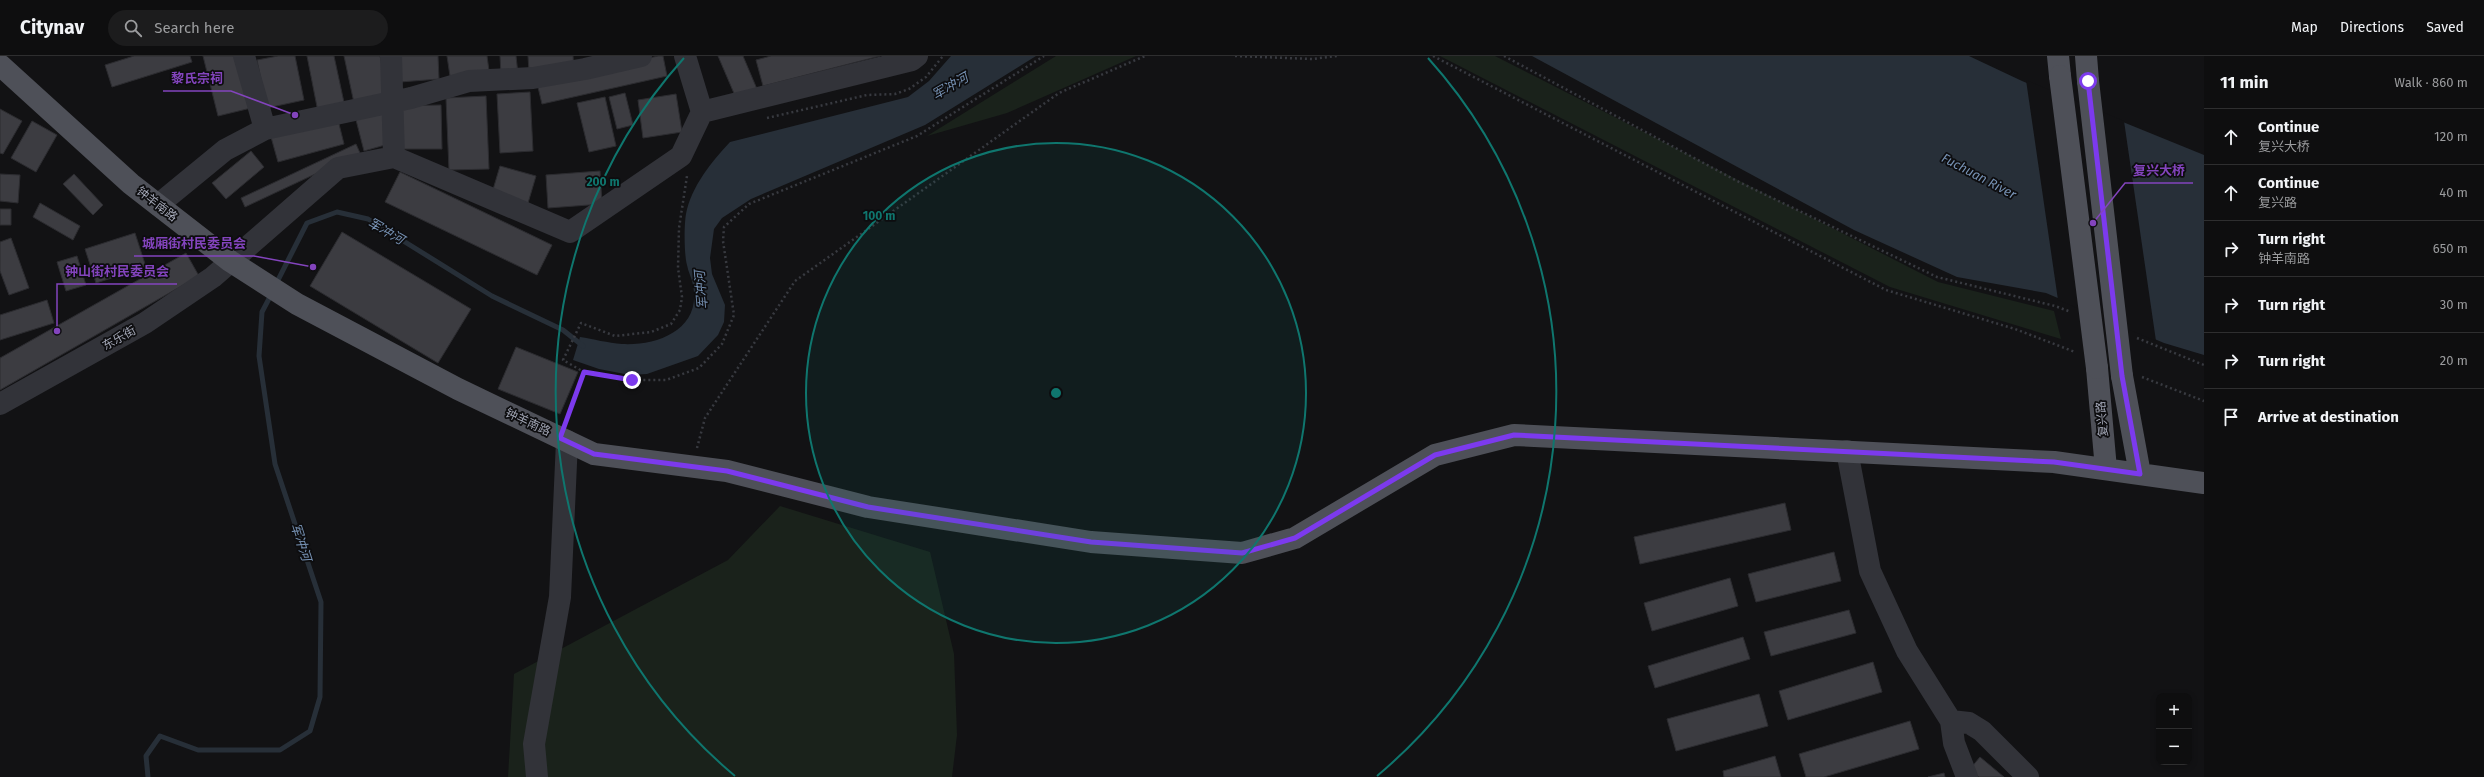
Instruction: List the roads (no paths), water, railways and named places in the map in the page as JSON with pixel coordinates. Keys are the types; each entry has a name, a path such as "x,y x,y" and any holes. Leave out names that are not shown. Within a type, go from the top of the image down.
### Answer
{"main road":[{"path":"2086,56 2088,81 2129,375 2140,474"},
{"name":"钟羊南路","path":"0,65 131,184 230,261 259,277 297,304 458,389 594,454 727,471 868,507 1091,542 1242,553 1295,538 1435,455 1514,435 2054,462 2204,483"},
{"name":"复兴路","path":"2059,66 2090,362 2106,469"}],"street":[{"path":"244,56 264,129"},
{"path":"391,56 394,157 570,232 682,156 702,112 685,56"},
{"path":"158,205 225,150 264,129 393,102 469,80 533,78 585,69 641,56"},
{"path":"702,112 912,60 917,56"},
{"name":"东乐街","path":"0,404 145,323 213,277 338,168 394,157"},
{"path":"537,777 534,744 560,597 564,439"},
{"path":"1847,451 1870,571 1906,651 1951,721 1954,743 1967,777"},
{"path":"1951,721 1969,723 1982,731 2028,777"}],"water":[{"path":"951,56 1036,56 925,125 751,199 722,218 714,229 710,258 712,274 725,305 724,322 718,335 698,356 647,374 630,375 599,369 573,360 580,337 622,344 636,344 663,338 684,324 691,313 694,300 693,285 685,254 686,214 692,194 697,184 716,157 730,142 908,97 929,81"},
{"name":"Fuchuan River","path":"1532,56 1969,56 2022,81 2204,155 2204,355 2164,343 2046,293 1957,277 1854,230"}],"waterway":[{"name":"军冲河","path":"276,284 307,223 337,212 368,219 492,296 563,330 583,346"},
{"name":"军冲河","path":"148,777 146,756 160,736 198,750 280,750 310,731 320,697 321,602 275,464 259,356 262,312 272,293"}],"place":[{"name":"黎氏宗祠","path":"295,115"},
{"name":"复兴大桥","path":"2093,223"},
{"name":"城厢街村民委员会","path":"313,267"},
{"name":"钟山街村民委员会","path":"57,331"}]}
